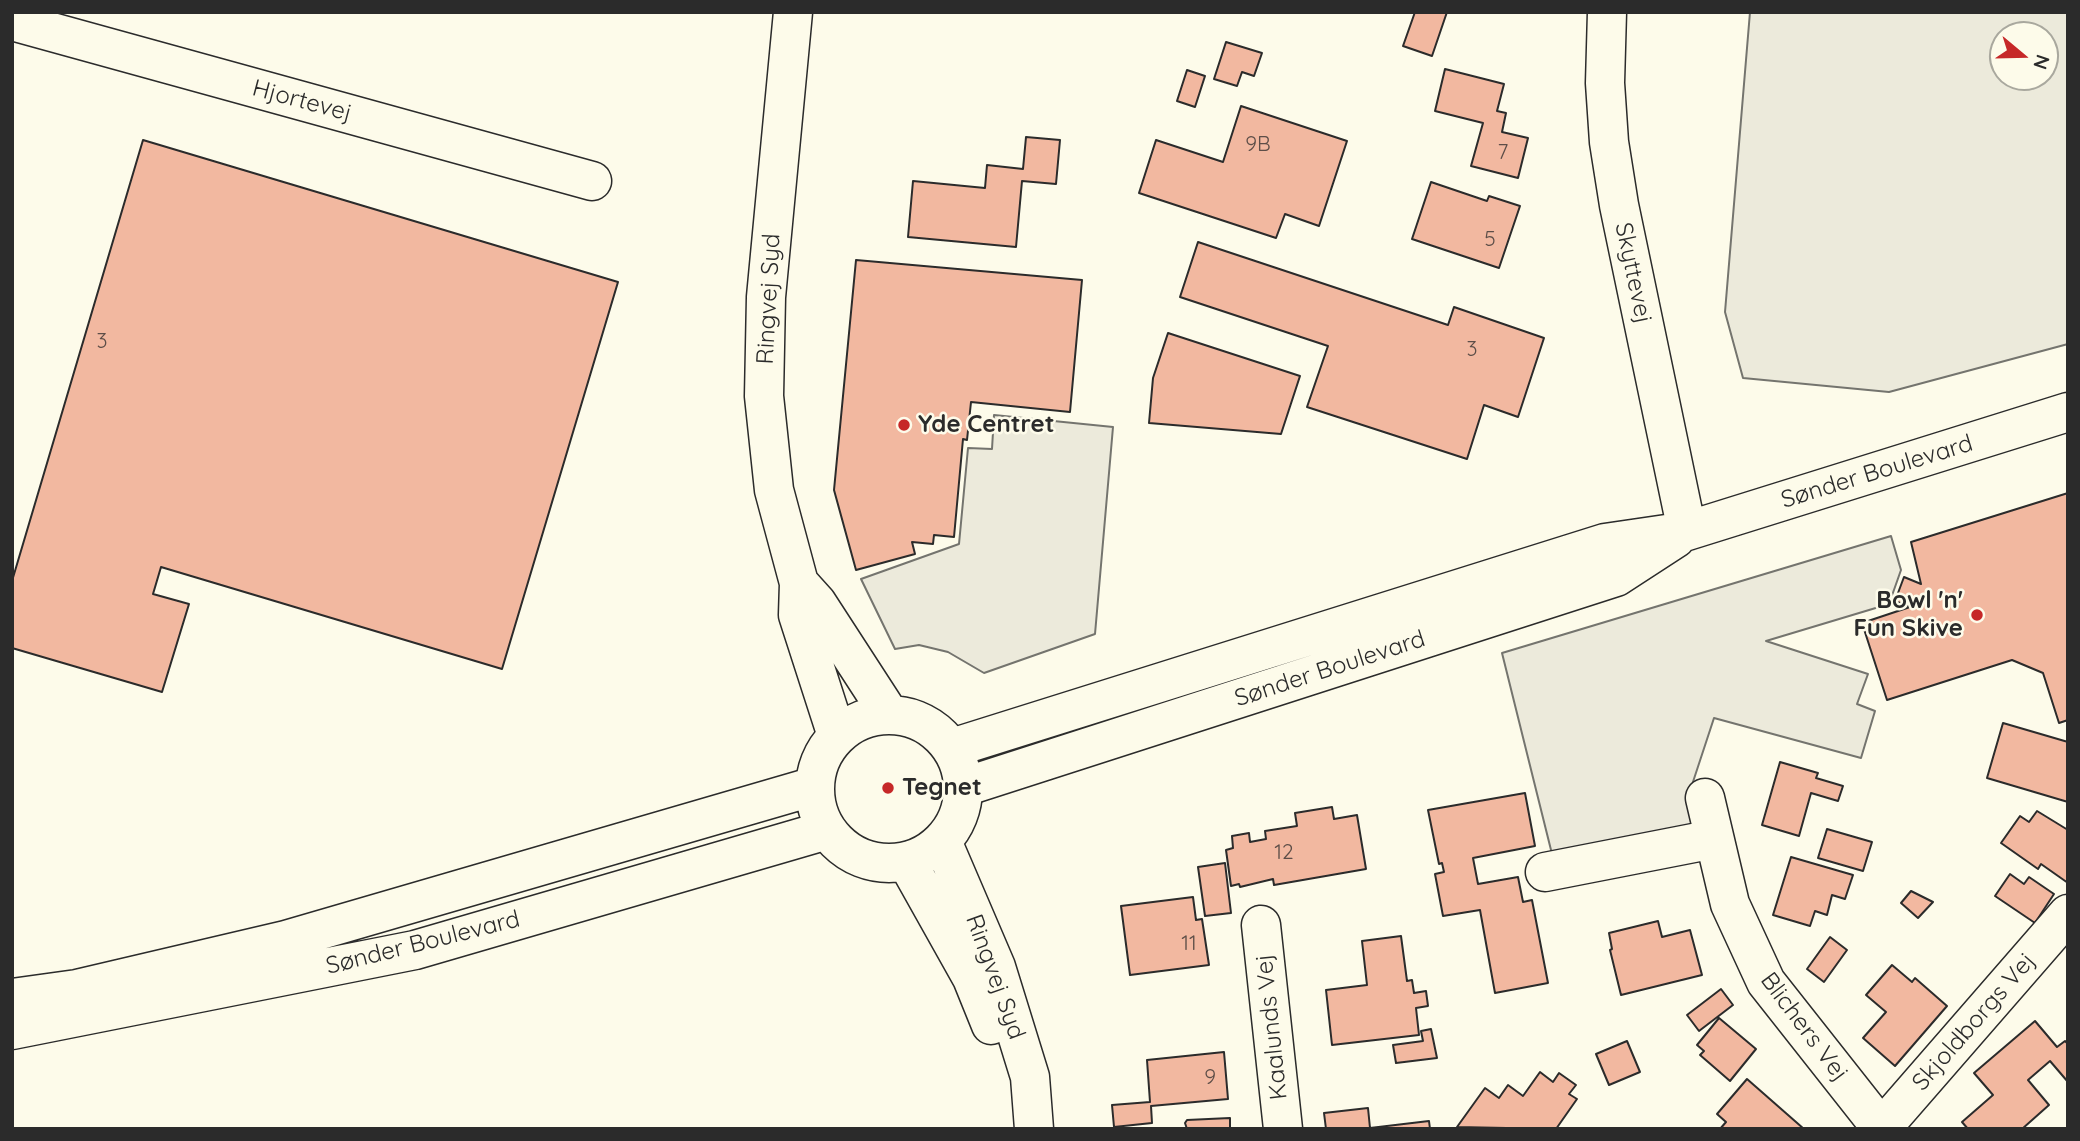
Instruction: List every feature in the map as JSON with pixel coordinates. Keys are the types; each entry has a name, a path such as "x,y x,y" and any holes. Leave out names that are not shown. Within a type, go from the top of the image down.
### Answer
{"street":[{"name":"Ringvej Syd","path":"793,12 766,297 764,396 774,490 799,583 798,615 837,736"},
{"name":"Skyttevej","path":"1607,12 1605,83 1611,154 1687,531"},
{"name":"Hjortevej","path":"12,21 592,181"},
{"name":"Sønder Boulevard","path":"952,748 1605,543 1687,531 2068,412"},
{"name":"Sønder Boulevard","path":"964,787 1616,577 1687,531"},
{"name":"Ringvej Syd","path":"799,583 817,603 889,714"},
{"path":"889,714 908,716 925,723 940,734 952,748 960,766 964,787 962,807 954,825 942,841 926,854 907,862 877,863 849,852 827,830 820,816 815,786 818,767 837,736 852,724 889,714"},
{"name":"Sønder Boulevard","path":"12,998 77,989 286,940 815,786"},
{"name":"Blichers Vej","path":"1705,798 1730,904 1766,982 1882,1129"},
{"name":"Sønder Boulevard","path":"12,1030 415,950 827,830"},
{"path":"1545,872 1714,839"},
{"name":"Ringvej Syd","path":"942,841 996,967 1030,1077 1033,1122"},
{"name":"Ringvej Syd","path":"907,862 972,978 1033,1122"},
{"name":"Skjoldborgs Vej","path":"1882,1129 2068,914"},
{"name":"Kaalunds Vej","path":"1261,925 1283,1129"}],"shaded area":[{"path":"1750,12 2068,12 2068,344 1889,392 1743,378 1725,312"},
{"path":"994,415 1113,427 1095,634 984,673 948,652 919,645 895,649 861,579 959,544 968,448 992,449"},
{"path":"1891,536 1901,570 1889,604 1766,641 1868,674 1857,704 1875,711 1861,758 1714,718 1689,794 1694,828 1552,854 1502,653"}],"building":[{"path":"1415,12 1447,12 1432,56 1403,46"},
{"path":"1226,42 1262,53 1254,76 1242,72 1237,86 1214,79"},
{"path":"1445,69 1504,84 1497,111 1506,113 1502,132 1528,138 1518,178 1471,166 1483,123 1435,111"},
{"path":"1187,70 1205,76 1195,107 1177,101"},
{"path":"1241,106 1347,141 1319,226 1285,214 1276,238 1139,193 1156,140 1223,162"},
{"path":"1026,137 1060,140 1056,184 1022,181 1016,247 908,237 913,181 985,188 987,165 1023,169"},
{"path":"143,140 618,282 502,669 161,567 153,594 189,604 162,692 12,648 12,581"},
{"path":"1431,182 1487,201 1489,196 1520,206 1499,268 1412,239"},
{"path":"1198,242 1448,325 1454,307 1544,338 1518,417 1484,405 1467,459 1307,407 1328,346 1180,297"},
{"name":"Yde Centret","path":"856,260 1082,280 1070,412 971,402 967,440 963,439 954,537 934,535 933,544 912,542 915,554 856,570 834,490"},
{"path":"1168,333 1300,376 1281,434 1149,423 1153,378"},
{"name":"Bowl 'n' Fun Skive","path":"2068,493 2068,720 2059,723 2043,673 2012,660 1887,700 1862,623 1910,607 1895,601 1904,577 1921,584 1911,542"},
{"path":"2003,723 2068,742 2068,802 1987,778"},
{"path":"1780,762 1818,773 1816,778 1843,786 1838,801 1811,793 1799,836 1762,825"},
{"path":"1525,793 1535,846 1473,858 1478,884 1518,877 1523,902 1532,900 1548,983 1495,993 1480,910 1443,916 1435,874 1444,872 1442,863 1439,864 1428,810"},
{"path":"1332,807 1334,819 1357,815 1366,869 1274,885 1273,879 1240,887 1239,884 1231,886 1226,850 1233,848 1232,836 1249,833 1250,842 1266,839 1265,831 1297,826 1295,813"},
{"path":"2037,811 2068,830 2068,883 2041,864 2038,869 2001,843 2020,816 2029,822"},
{"path":"1827,829 1872,842 1863,871 1818,858"},
{"path":"1791,857 1853,875 1845,899 1832,895 1827,915 1815,911 1810,926 1773,915"},
{"path":"1225,863 1231,913 1205,916 1198,867"},
{"path":"2010,874 2024,884 2029,877 2054,894 2035,923 1995,896"},
{"path":"1911,891 1933,902 1918,918 1901,903"},
{"path":"1193,897 1196,920 1202,919 1209,965 1130,975 1121,906"},
{"path":"1658,921 1662,937 1690,930 1702,975 1621,995 1610,950 1609,933"},
{"path":"1401,936 1407,981 1412,980 1414,993 1426,991 1428,1006 1416,1008 1419,1035 1332,1045 1326,990 1367,985 1362,941"},
{"path":"1830,937 1847,950 1824,982 1807,969"},
{"path":"1892,965 1912,982 1915,978 1947,1006 1895,1066 1863,1038 1886,1012 1866,995"},
{"path":"1721,989 1733,1005 1699,1031 1687,1015"},
{"path":"1719,1018 1756,1049 1730,1081 1700,1055 1704,1051 1697,1045"},
{"path":"2035,1021 2057,1047 2065,1041 2068,1044 2068,1082 2050,1061 2028,1080 2049,1105 2022,1129 1968,1129 1962,1122 1993,1095 1974,1073"},
{"path":"1431,1029 1437,1058 1396,1063 1393,1045 1423,1041 1421,1031"},
{"path":"1627,1041 1640,1072 1609,1085 1596,1054"},
{"path":"1224,1052 1228,1099 1151,1106 1152,1123 1114,1127 1112,1105 1150,1102 1147,1060"},
{"path":"1540,1072 1553,1082 1559,1073 1576,1085 1569,1094 1577,1099 1556,1129 1457,1127 1485,1088 1499,1098 1508,1085 1523,1096"},
{"path":"1747,1079 1804,1129 1720,1129 1726,1122 1717,1114"},
{"path":"1368,1108 1370,1128 1429,1121 1430,1129 1326,1129 1324,1113"},
{"path":"1230,1118 1230,1129 1187,1129 1185,1123 1187,1120"}],"place":[{"name":"Yde Centret","path":"904,425"},
{"name":"Bowl 'n' Fun Skive","path":"1977,615"},
{"name":"Tegnet","path":"888,788"}]}
